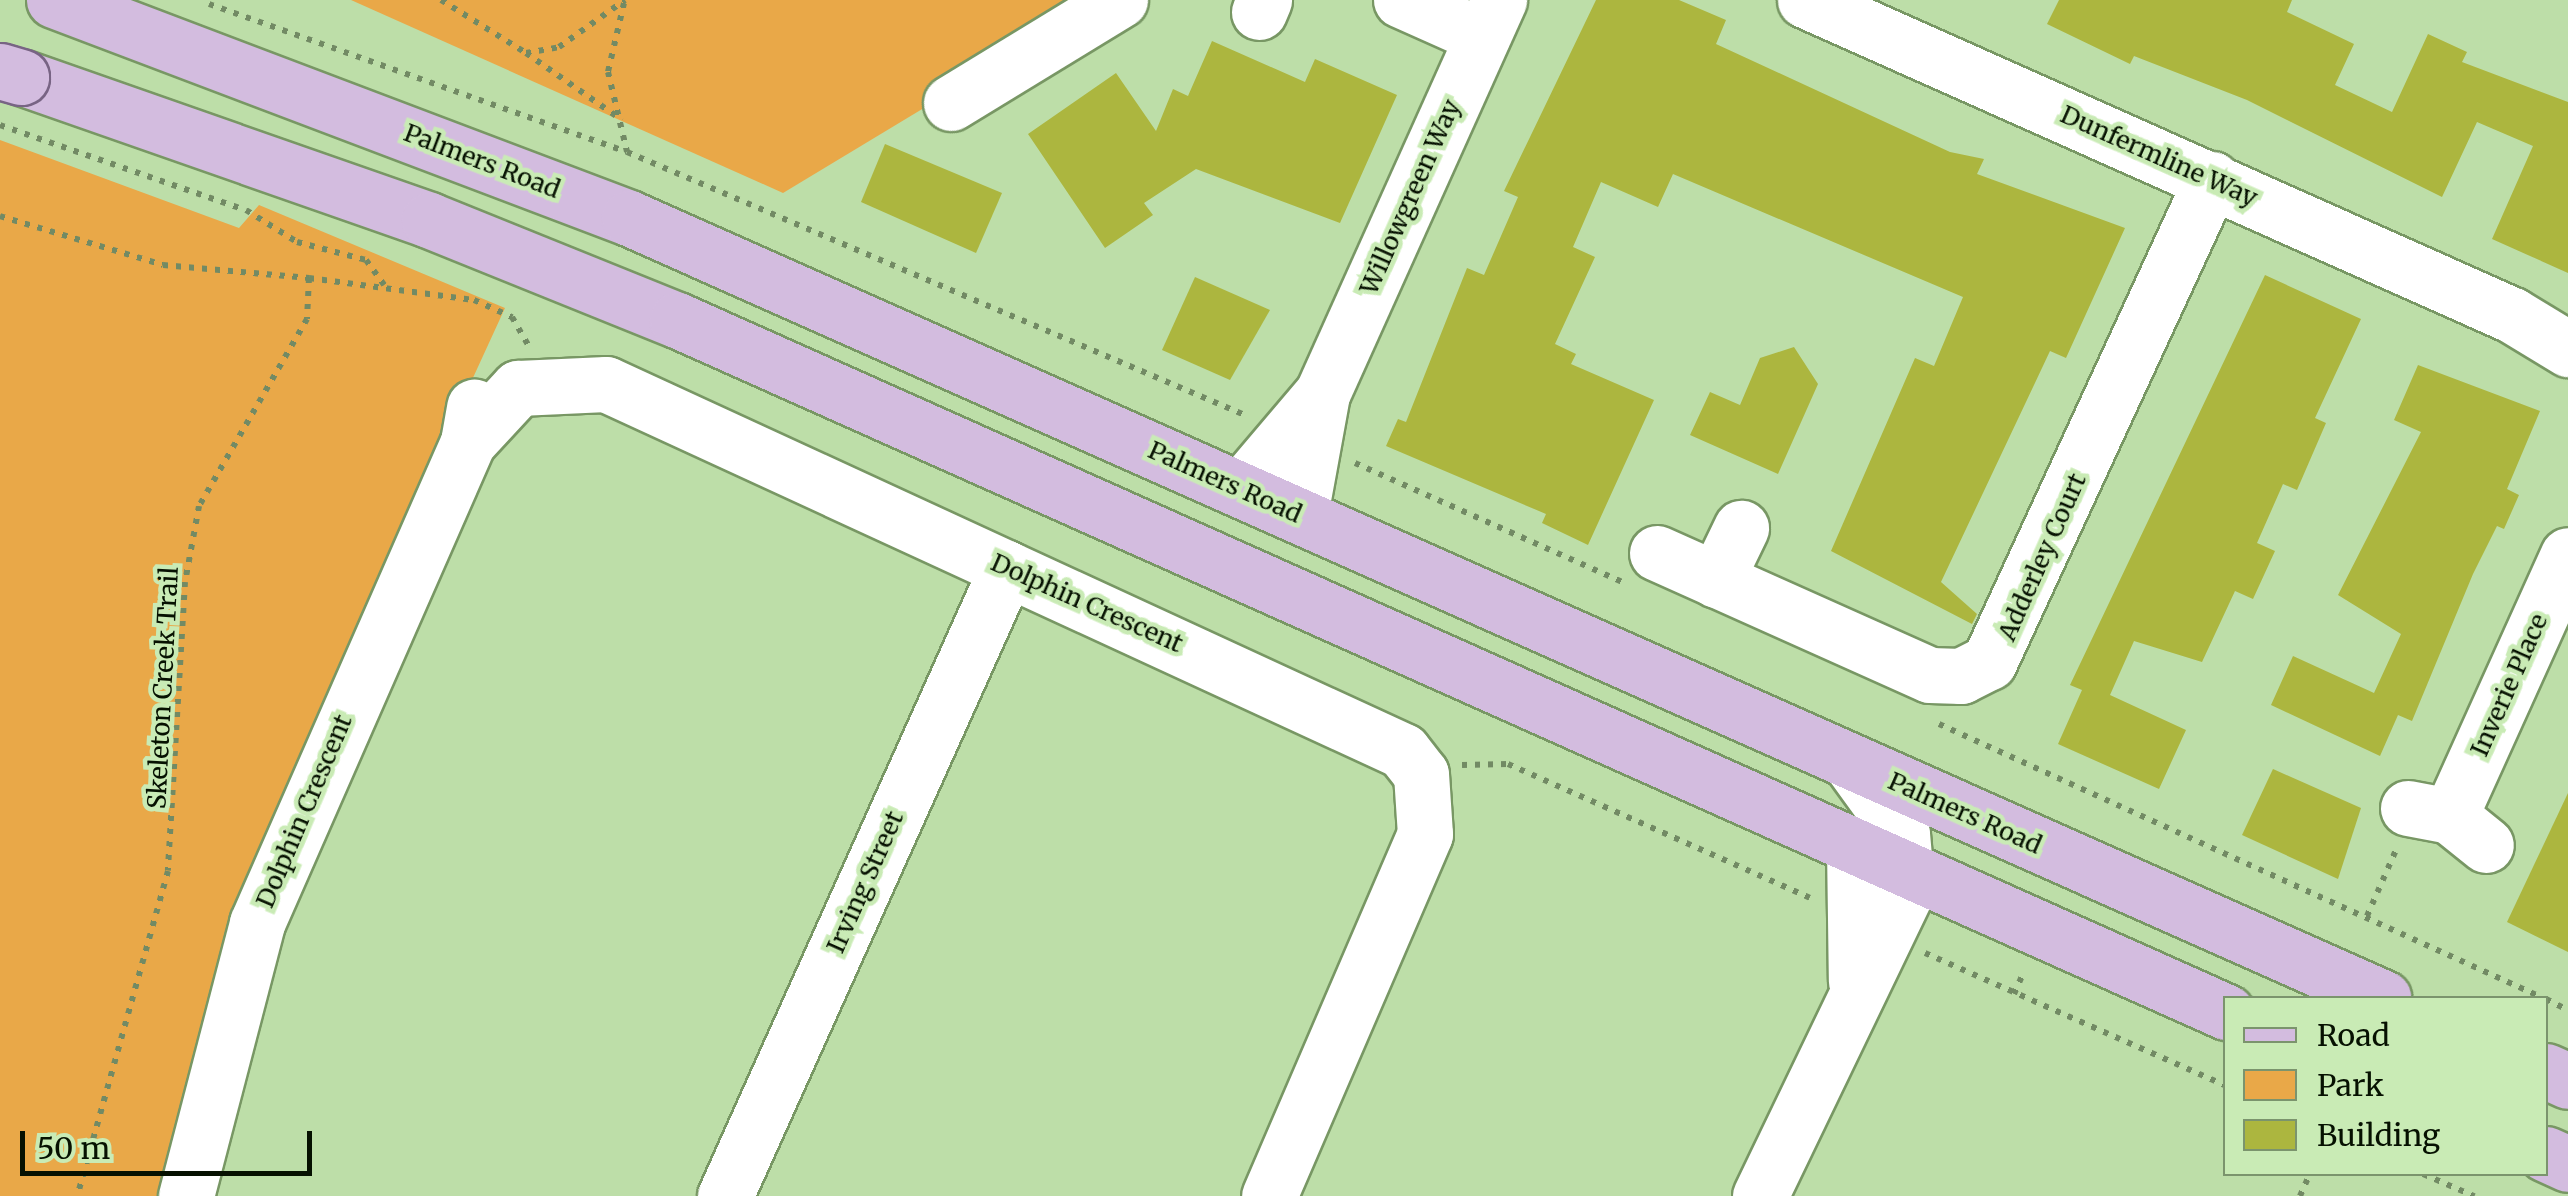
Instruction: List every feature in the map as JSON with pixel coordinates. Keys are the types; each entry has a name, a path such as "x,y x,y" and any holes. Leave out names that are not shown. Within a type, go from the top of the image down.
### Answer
{"main road":[{"name":"Palmers Road","path":"54,0 629,218 2379,996"},
{"path":"7,100 548,265 2223,1011"}],"street":[{"path":"950,104 1120,0"},
{"path":"1401,0 1490,18"},
{"name":"Dunfermline Way","path":"1805,0 2512,315 2568,349"},
{"name":"Willowgreen Way","path":"1300,515 1308,424 1490,18"},
{"name":"Adderley Court","path":"1648,572 1716,580 1930,676 1961,676 1989,662 2212,179"},
{"name":"Dunfermline Way","path":"2512,315 2568,328"},
{"name":"Dolphin Crescent","path":"186,1196 257,923 468,442 487,383 532,356 578,356 606,384 1006,568 1296,695 1402,751 1422,774 1424,834 1395,918 1269,1196"},
{"name":"Dolphin Crescent","path":"468,442 518,388 606,384"},
{"name":"Willowgreen Way","path":"1241,489 1308,424"},
{"path":"1716,580 1741,528"},
{"name":"Inverie Place","path":"2436,825 2568,554"},
{"name":"Irving Street","path":"725,1196 1006,568"},
{"path":"1760,1196 1856,980 1900,919 1909,870 1902,834 1849,760"},
{"path":"1854,846 1856,980"}],"path":[{"path":"196,0 626,152 1308,424 1648,572"},
{"path":"441,0 526,53 622,121"},
{"path":"626,0 608,72 626,152"},
{"path":"526,53 559,48 626,0"},
{"path":"7,100 246,210 297,242 366,260 384,285"},
{"path":"0,216 26,229 162,264 384,285 512,316 532,356"},
{"name":"Skeleton Creek Trail","path":"77,1196 168,871 185,582 199,506 307,319 309,278"},
{"path":"1928,719 2538,996"},
{"path":"2367,916 2436,825"},
{"path":"2428,1176 2474,1196"}],"green space":[{"path":"351,0 1103,0 783,193"},
{"path":"0,140 239,228 259,205 505,308 466,393 173,1196 0,1196"}],"building":[{"path":"1596,0 1679,0 1726,20 1716,44 1950,152 1984,159 1977,174 2125,228 2066,358 2050,351 1941,582 1977,614 1972,624 1831,551 1915,358 1934,366 1963,297 1673,174 1658,207 1601,182 1573,247 1595,257 1555,344 1576,354 1571,364 1654,400 1588,545 1542,523 1546,514 1386,446 1398,419 1406,422 1467,268 1484,275 1518,197 1504,191"},
{"path":"2059,0 2292,0 2287,12 2354,44 2335,85 2392,112 2428,34 2467,52 2462,62 2568,102 2568,273 2492,239 2533,146 2477,122 2442,197 2247,100 2134,56 2130,64 2047,24"},
{"path":"1212,41 1305,82 1315,59 1397,95 1340,223 1196,169 1144,203 1153,215 1105,248 1028,134 1116,73 1156,131 1173,89 1188,96"},
{"path":"885,144 1002,193 976,253 861,202"},
{"path":"2265,275 2361,319 2315,418 2326,423 2297,490 2283,484 2257,543 2275,551 2253,599 2235,591 2202,662 2134,641 2110,695 2186,730 2159,789 2058,744 2082,690 2070,685"},
{"path":"1195,277 1270,310 1230,380 1162,350"},
{"path":"1794,347 1818,384 1778,474 1690,435 1710,392 1740,405 1760,358"},
{"path":"2418,365 2540,411 2507,489 2519,495 2504,529 2497,526 2473,574 2412,721 2398,715 2380,756 2271,705 2293,656 2374,693 2401,634 2338,595 2421,432 2394,420"},
{"path":"2273,769 2361,808 2338,879 2242,835"},
{"path":"2568,793 2568,952 2507,922"}]}
